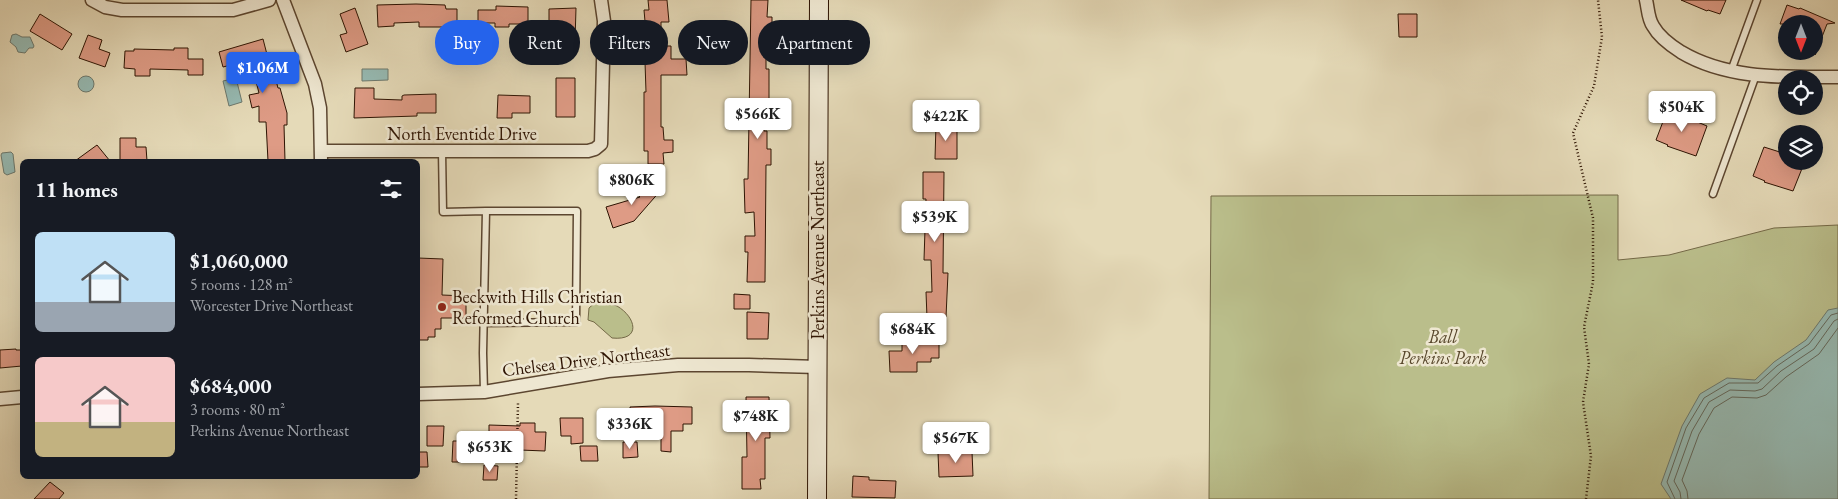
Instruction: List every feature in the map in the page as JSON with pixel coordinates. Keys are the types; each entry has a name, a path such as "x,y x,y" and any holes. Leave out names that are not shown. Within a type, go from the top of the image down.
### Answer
{"street":[{"path":"92,0 105,7 122,10 233,10 269,0"},
{"path":"283,0 310,66 315,84 320,108 321,156"},
{"name":"North Eventide Drive","path":"321,156 442,151 588,151 595,149 601,144 604,22 601,0"},
{"name":"Perkins Avenue Northeast","path":"818,499 819,0"},
{"path":"1646,0 1652,25 1668,44 1696,61 1731,71 1756,75 1838,77"},
{"name":"Chelsea Drive Northeast","path":"420,394 484,392 608,371 678,365 749,364 818,367"},
{"path":"0,399 20,397"}],"lane":[{"path":"1731,71 1757,0"},
{"path":"1713,194 1756,75"},
{"path":"442,151 443,212 577,211 576,322 483,324"},
{"path":"484,392 483,324 486,211"}],"path":[{"path":"1586,499 1591,456 1583,402 1589,364 1584,327 1593,282 1594,218 1573,133 1594,86 1602,37 1598,0"},
{"path":"516,499 518,403"}],"green space":[{"name":"Ball Perkins Park","path":"1618,195 1618,260 1669,255 1774,228 1838,225 1838,499 1209,499 1211,196"},
{"path":"597,301 617,306 628,316 633,327 632,332 628,336 612,338 594,322 588,320 589,308"}],"water":[{"path":"16,34 22,37 30,37 33,48 29,48 25,53 18,52 16,47 10,42 12,35"},
{"path":"362,69 388,69 388,80 362,81"},
{"path":"83,76 89,76 94,81 92,90 83,92 78,87 78,81"},
{"path":"236,78 242,102 229,106 223,81"},
{"path":"11,152 13,154 15,172 7,175 4,173 1,155 2,153"},
{"path":"1838,308 1838,499 1671,499 1661,484 1682,426 1700,394 1727,378 1755,380 1774,362 1806,340 1828,310"}],"building":[{"path":"648,0 667,0 669,22 668,20 645,20 644,10 649,10"},
{"path":"751,0 768,0 767,17 772,17 772,20 758,20 758,65 766,65 766,69 769,69 769,107 764,107 764,131 767,131 767,149 771,149 771,165 766,165 765,282 747,282 748,252 745,252 745,236 755,236 754,212 745,213 744,179 748,179"},
{"path":"1681,0 1726,0 1720,14 1707,11"},
{"path":"377,5 445,5 446,9 457,9 457,20 435,20 435,27 419,27 419,22 394,23 394,26 378,27"},
{"path":"1787,5 1816,15 1783,15"},
{"path":"496,6 528,7 528,20 509,20 509,27 499,27 499,20 478,20 478,10 496,10"},
{"path":"355,8 368,44 346,52 340,35 347,33 340,14"},
{"path":"576,8 576,20 549,20 549,9"},
{"path":"40,14 72,34 62,50 30,31"},
{"path":"1398,14 1417,14 1417,37 1399,37"},
{"path":"1823,18 1835,23 1827,24 1823,34"},
{"path":"88,35 102,40 99,49 110,53 105,67 79,58"},
{"path":"263,39 271,70 273,69 287,113 287,125 284,125 285,159 268,159 266,122 259,122 259,106 252,108 249,95 259,93 251,62 243,64 242,62 223,67 219,52"},
{"path":"668,46 671,46 671,59 678,59 678,65 686,65 687,75 661,75 661,127 663,127 664,140 673,140 673,152 663,153 664,164 648,164 648,151 644,151 644,92 646,92 645,65 668,65"},
{"path":"174,48 188,48 188,59 203,59 203,75 188,75 188,70 150,69 150,76 135,76 135,69 124,68 125,51 134,51 134,49 174,50"},
{"path":"556,78 575,78 575,117 556,117"},
{"path":"355,88 374,88 374,99 402,100 404,95 436,94 436,113 417,113 417,116 354,118"},
{"path":"498,95 530,96 530,113 512,113 512,118 497,118"},
{"path":"1667,111 1696,120 1707,126 1696,156 1656,140"},
{"path":"936,124 957,124 957,159 935,159"},
{"path":"120,138 136,138 136,147 146,147 147,159 120,159"},
{"path":"97,145 108,159 78,159"},
{"path":"1764,147 1778,151 1778,170 1801,170 1793,191 1764,182 1753,176"},
{"path":"923,172 944,172 943,273 948,273 946,317 927,318 926,292 932,292 931,260 924,260 926,199 923,199"},
{"path":"642,179 656,192 661,190 634,221 613,228 606,207 640,197 632,190"},
{"name":"Beckwith Hills Christian Reformed Church","path":"420,258 443,259 442,295 466,296 466,318 441,318 441,329 435,329 435,337 428,337 428,340 420,340"},
{"path":"734,294 750,295 750,309 734,309"},
{"path":"747,312 769,313 768,339 747,339"},
{"path":"939,339 939,358 931,358 931,362 917,362 917,372 890,372 889,351 902,351 902,340"},
{"path":"0,350 20,350 20,366 0,368"},
{"path":"746,397 769,397 770,438 765,438 765,479 760,479 761,489 742,489 742,457 747,457"},
{"path":"630,407 692,407 692,424 683,424 683,431 671,431 671,452 661,451 661,425 631,426"},
{"path":"560,418 583,418 583,443 571,444 571,436 561,436"},
{"path":"520,423 535,423 535,432 546,432 545,451 520,450 520,442 489,441 489,425 520,426"},
{"path":"427,426 444,426 443,446 427,446"},
{"path":"453,441 480,441 479,462 452,462"},
{"path":"623,442 637,442 638,457 623,458"},
{"path":"580,446 597,446 598,461 581,461"},
{"path":"420,452 427,452 428,467 420,467"},
{"path":"972,452 973,476 939,477 938,453"},
{"path":"484,465 498,466 497,480 483,480"},
{"path":"853,476 869,477 869,480 896,481 895,498 852,497"},
{"path":"50,482 64,493 59,499 34,499"}],"place":[{"name":"Beckwith Hills Christian Reformed Church","path":"442,307"}]}
